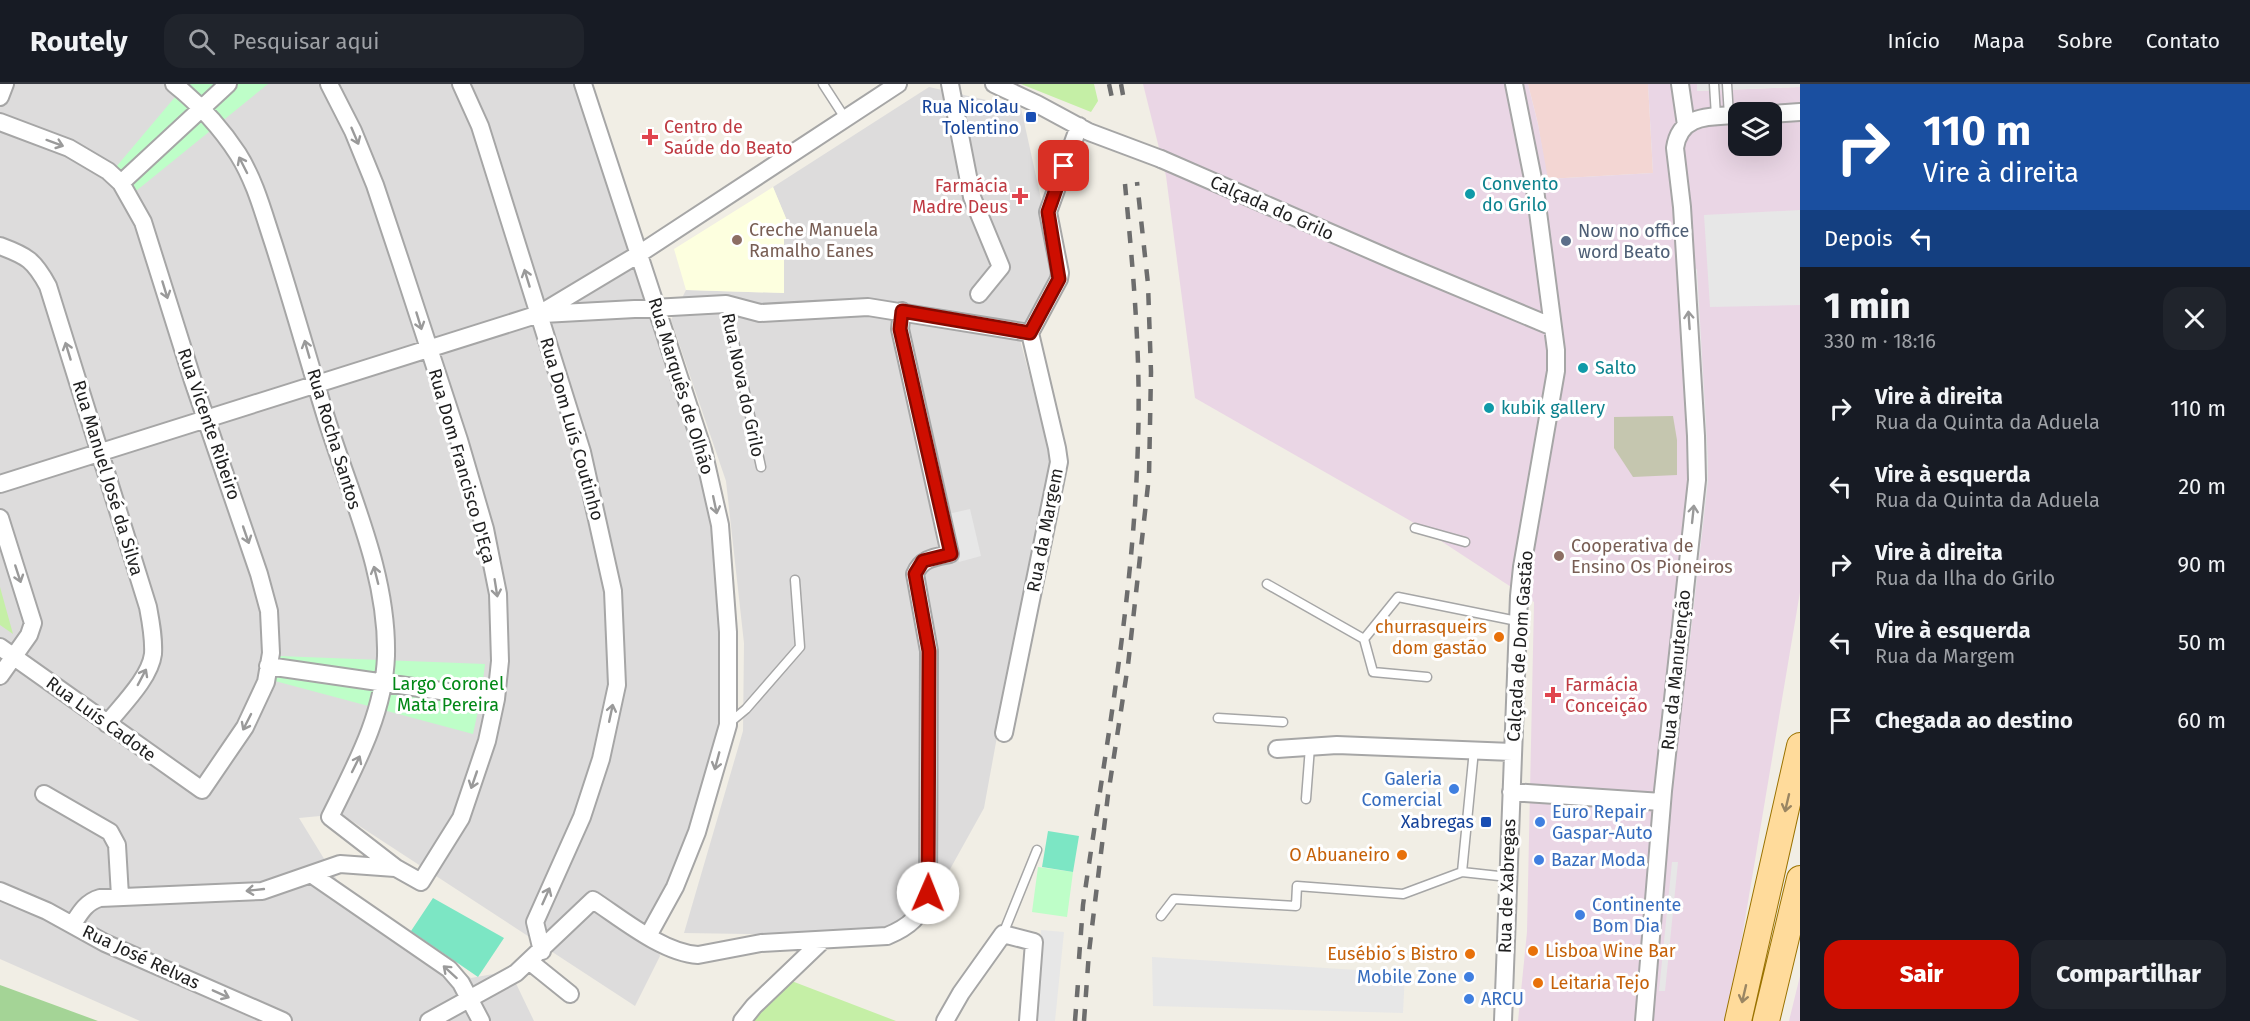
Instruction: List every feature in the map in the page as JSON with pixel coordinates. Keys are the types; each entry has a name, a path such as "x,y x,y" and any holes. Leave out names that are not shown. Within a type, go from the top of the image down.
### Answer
{"main road":[{"path":"1738,1021 1800,746"},
{"path":"1766,1021 1800,879"}],"street":[{"path":"0,97 5,84"},
{"name":"Rua Rocha Santos","path":"174,84 202,108 238,154 256,189 370,551 384,607 386,657 378,712 330,817"},
{"path":"121,183 228,84"},
{"name":"Rua Dom Francisco D'Eça","path":"329,84 353,131 375,185 459,440 485,529 495,583 500,661 496,699 487,741 460,818 421,882 396,868 330,817"},
{"name":"Rua Dom Luís Coutinho","path":"461,84 480,126 582,452 613,591 617,685 601,759 582,817 535,922 536,956"},
{"name":"Rua Marquês de Olhão","path":"583,84 704,450 720,525 728,632 728,724 697,832 675,887 648,936"},
{"path":"0,484 539,314 639,254 898,84"},
{"path":"950,84 972,197 1001,267 979,294"},
{"name":"Calçada do Grilo","path":"994,84 1029,99 1084,129 1161,159 1553,327"},
{"name":"Calçada de Dom Gastão","path":"1512,752 1522,567 1556,371 1553,327 1535,189 1514,84"},
{"path":"1680,84 1686,125 1696,119 1728,116"},
{"path":"1782,113 1800,112"},
{"name":"Rua Vicente Ribeiro","path":"0,122 69,148 108,171 121,183 143,222 259,574 269,611 271,653 266,682 245,727 202,790"},
{"name":"Rua da Manutenção","path":"1644,1021 1662,802 1697,480 1682,207 1676,148 1679,134 1686,125"},
{"path":"539,314 726,304 760,313 868,307 1030,333 1059,279 1048,212 1084,129"},
{"name":"Rua Manuel José da Silva","path":"0,246 25,255 40,271 48,286 148,607 153,634 153,656 141,682 107,724"},
{"path":"429,1021 516,973 593,900 648,936 680,952 698,955 761,943 887,936 901,931 919,915 928,893 929,651 915,574 923,561 951,554 900,329 902,311"},
{"name":"Rua da Margem","path":"1004,733 1059,462 1030,333"},
{"path":"0,518 33,618 29,635 7,651 0,676"},
{"name":"Rua Luís Cadote","path":"7,651 202,790"},
{"path":"268,666 496,699"},
{"path":"1277,749 1337,745 1512,752"},
{"name":"Rua de Xabregas","path":"1503,1021 1512,752"},
{"path":"1511,792 1662,802"},
{"path":"44,794 110,832 117,845 120,896"},
{"path":"73,924 84,908 94,900 120,896 262,891 340,864 396,868"},
{"path":"311,874 449,969 457,977 481,1021"},
{"name":"Rua José Relvas","path":"0,891 73,924 105,942 283,1021"},
{"path":"945,1021 961,993 1004,933 1034,942 1028,1021"},
{"path":"742,1021 754,1006 823,940"},
{"path":"536,956 570,994"}],"lane":[{"path":"823,84 845,118"},
{"path":"1714,84 1728,116"},
{"path":"1728,84 1728,102"},
{"name":"Rua Nova do Grilo","path":"726,304 761,467"},
{"path":"1415,528 1465,542"},
{"path":"728,724 746,709 800,647 795,580"},
{"path":"1267,584 1364,639 1373,672 1427,677"},
{"path":"1364,639 1398,597 1518,621"},
{"path":"1218,718 1283,722"},
{"path":"1306,799 1311,747"},
{"path":"1462,872 1474,750"},
{"path":"1004,933 1037,850"},
{"path":"1161,916 1174,899 1296,906 1297,886 1404,894 1462,872 1508,877"}],"shaded area":[{"path":"0,84 581,84 697,456 721,585 719,722 697,814 653,916 660,956 635,1006 341,814 299,818 342,888 471,978 510,971 534,1021 140,1021 0,959"},
{"path":"1143,84 1528,84 1548,179 1653,173 1648,84 1697,84 1698,91 1800,87 1800,592 1728,1021 1518,1021 1527,932 1534,602 1409,520 1195,398 1166,176"},
{"path":"1528,84 1648,84 1653,173 1547,179 1538,124"},
{"path":"1697,84 1800,84 1800,87 1697,91"},
{"path":"929,87 1021,108 1057,271 1020,340 1053,463 1028,567 984,808 929,907 880,936 684,933 743,731 744,643 726,481 671,320 686,290 783,293 784,230 790,229 773,187"},
{"name":"Creche Manuela Ramalho Eanes","path":"773,187 791,230 784,230 784,293 686,290 674,249"},
{"path":"1800,210 1800,305 1710,307 1704,215"},
{"path":"1691,269 1697,269 1708,481 1688,658 1683,657 1702,481"},
{"path":"1673,416 1677,440 1677,475 1633,477 1614,448 1614,417"},
{"path":"970,509 981,556 959,562 948,514"},
{"path":"1672,862 1678,862 1665,991 1659,991"},
{"path":"1041,930 1064,932 1055,1021 1032,1021"},
{"path":"1152,957 1405,973 1403,1013 1153,1006"},
{"path":"1800,976 1800,1021 1789,1021"}],"green space":[{"path":"186,84 268,84 136,191 116,167"},
{"path":"1021,84 1094,84 1098,101 1091,112"},
{"path":"0,587 13,634 0,625"},
{"name":"Largo Coronel Mata Pereira","path":"279,656 485,664 473,734 275,681"},
{"path":"1048,831 1079,836 1073,872 1042,867"},
{"path":"1038,867 1073,872 1067,917 1032,912"},
{"path":"433,898 504,938 478,977 411,931"},
{"path":"776,975 896,1021 732,1021"},
{"path":"0,985 98,1021 0,1021"}],"railway":[{"path":"1109,84 1112,98"},
{"path":"1121,84 1123,95"},
{"path":"1084,1021 1089,952 1108,795 1128,665 1149,476 1151,372 1148,284 1137,182"},
{"path":"1079,959 1083,905 1125,616 1135,499 1139,409 1137,345 1125,184"},
{"path":"1075,1021 1078,983"}],"place":[{"name":"Rua Nicolau Tolentino","path":"1031,117"},
{"name":"Centro de Saúde do Beato","path":"650,137"},
{"name":"Convento do Grilo","path":"1470,194"},
{"name":"Farmácia Madre Deus","path":"1020,196"},
{"name":"Creche Manuela Ramalho Eanes","path":"737,240"},
{"name":"Now no office word Beato","path":"1566,241"},
{"name":"Salto","path":"1583,368"},
{"name":"kubik gallery","path":"1489,408"},
{"name":"Cooperativa de Ensino Os Pioneiros","path":"1559,556"},
{"name":"churrasqueirs dom gastão","path":"1499,637"},
{"name":"Farmácia Conceição","path":"1553,695"},
{"name":"Galeria Comercial","path":"1454,789"},
{"name":"Xabregas","path":"1486,822"},
{"name":"Euro Repair Gaspar-Auto","path":"1540,822"},
{"name":"O Abuaneiro","path":"1402,855"},
{"name":"Bazar Moda","path":"1539,860"},
{"name":"Continente Bom Dia","path":"1580,915"},
{"name":"Lisboa Wine Bar","path":"1533,951"},
{"name":"Eusébio´s Bistro","path":"1470,954"},
{"name":"Mobile Zone","path":"1469,977"},
{"name":"Leitaria Tejo","path":"1538,983"},
{"name":"ARCU","path":"1469,999"}],"route":[{"path":"928,893 929,651 915,574 923,561 951,554 900,329 902,311 1030,333 1059,279 1060,273 1048,212 1064,166"}]}
